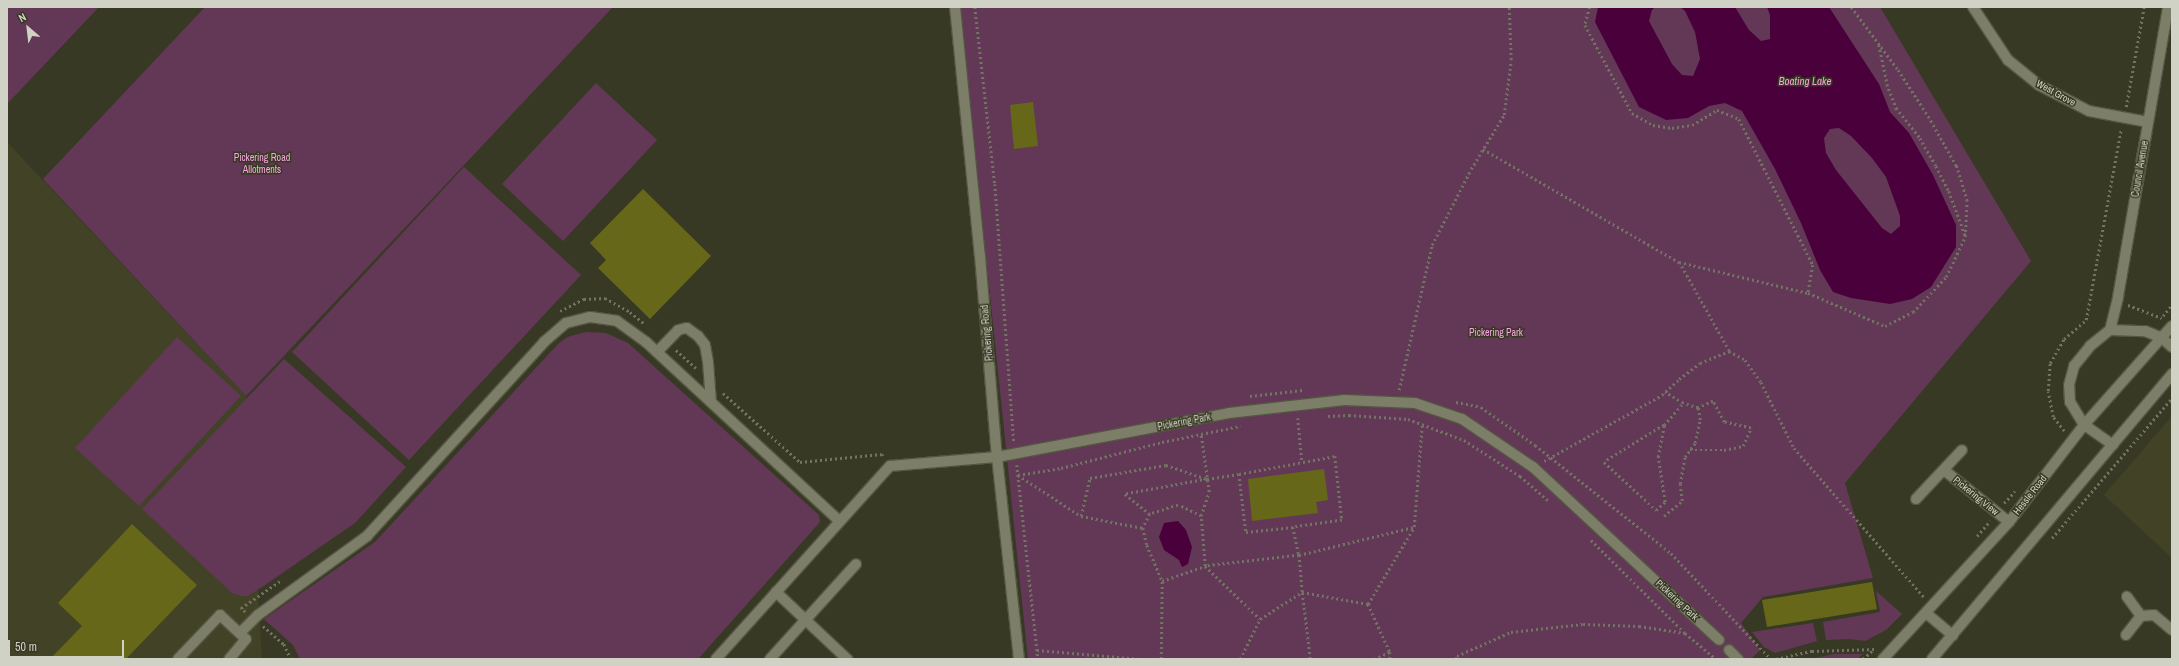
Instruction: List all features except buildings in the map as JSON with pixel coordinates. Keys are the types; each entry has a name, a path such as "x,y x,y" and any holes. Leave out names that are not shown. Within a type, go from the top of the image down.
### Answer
{"street":[{"name":"Pickering Road","path":"955,7 980,248 997,457 1019,659"},
{"name":"West Grove","path":"1973,7 2008,60 2039,85 2089,111 2148,122"},
{"name":"Council Avenue","path":"2110,330 2118,298 2168,7"},
{"path":"240,633 253,619 367,536 544,342 566,323 590,317 617,321 657,352 839,521"},
{"name":"Hessle Road","path":"1883,659 2008,522 2084,425 2172,326"},
{"path":"657,352 678,330 687,328 698,336 705,345 711,382 711,402"},
{"path":"2113,445 2084,425 2070,402 2069,385 2074,366 2090,346 2110,330 2145,331 2162,338 2172,347"},
{"path":"1932,659 1953,636 2172,374"},
{"name":"Pickering Park","path":"890,466 997,457 1228,413 1344,400 1415,403 1462,419 1533,467 1719,640"},
{"name":"Pickering View","path":"1916,499 1962,450"},
{"path":"716,659 890,466"},
{"name":"Pickering View","path":"1944,470 2008,522"},
{"path":"770,659 856,564"},
{"path":"776,592 846,659"},
{"path":"2127,597 2141,616"},
{"path":"1926,613 1953,636"},
{"path":"178,659 220,615 246,639 232,658"},
{"path":"2126,635 2141,616 2154,615 2172,630"},
{"path":"1729,650 1738,659"}],"path":[{"path":"975,7 995,184 1014,440"},
{"path":"1397,402 1432,245 1483,149 1504,115 1511,60 1509,7"},
{"path":"1590,7 1585,25 1632,113 1653,125 1672,128 1692,125 1717,110 1739,119 1813,265 1808,293"},
{"path":"1483,149 1679,262 1808,293 1885,326 1913,312 1946,277 1965,237 1967,201 1956,166 1929,118 1878,43 1851,7"},
{"path":"2125,110 2144,7"},
{"path":"1878,43 1887,84 1896,108 1920,138 1936,166 1949,191 1965,237"},
{"path":"2065,432 2053,417 2048,391 2050,362 2064,339 2086,320 2122,126"},
{"path":"1679,262 1729,351 1745,360 1761,382 1794,448 1925,598 1920,603"},
{"path":"558,312 584,299 605,298 630,312 646,325"},
{"path":"667,342 800,462 882,454 890,466"},
{"path":"1533,467 1630,414 1665,392 1700,363 1729,351"},
{"path":"1665,392 1683,403 1698,408 1713,401 1724,422 1751,428 1743,446 1724,450 1690,450"},
{"path":"1451,401 1481,407 1550,457 1671,553 1771,659"},
{"path":"1664,425 1658,457 1665,502 1656,510 1604,462 1664,425 1683,403"},
{"path":"1664,516 1682,501 1680,484 1686,457 1695,443 1700,420 1698,408"},
{"path":"1327,416 1349,415 1408,419 1464,440 1520,476 1549,501"},
{"path":"1290,418 1305,417"},
{"path":"1298,418 1302,462"},
{"path":"1368,604 1414,527 1422,424"},
{"path":"1018,475 1061,468 1162,442 1245,425"},
{"path":"1201,434 1209,492 1201,516 1205,566 1260,619"},
{"path":"1150,514 1125,494 1335,456 1342,520 1246,532 1239,474"},
{"path":"1081,516 1090,478 1166,465 1207,479"},
{"path":"1018,475 1081,516 1143,528"},
{"path":"1018,475 1038,659"},
{"path":"1161,659 1162,581 1143,528 1150,514 1178,505 1201,516"},
{"path":"1293,527 1299,555 1310,659"},
{"path":"1162,581 1205,566 1299,555 1414,527"},
{"path":"1589,538 1685,633 1716,659"},
{"path":"287,577 241,608 284,644 291,659"},
{"path":"1240,659 1260,619 1302,592 1368,604"},
{"path":"1368,604 1390,652 1390,659"},
{"path":"1456,659 1457,656 1511,632 1583,624 1639,626 1685,633"},
{"path":"1864,659 1879,644"},
{"path":"1776,659 1812,651 1855,648 1874,650"},
{"path":"1037,650 1141,659"},
{"path":"1374,659 1390,652"}],"shaded area":[{"path":"7,142 246,396 262,659 7,659"},
{"path":"2172,416 2172,558 2104,495"}],"green space":[{"path":"7,7 99,7 7,104"},
{"name":"Pickering Road Allotments","path":"205,7 613,7 246,396 43,179"},
{"name":"Pickering Park","path":"960,7 1880,7 2031,261 1845,483 1873,578 1763,597 1741,623 1760,650 1751,659 1028,659"},
{"path":"596,83 657,140 563,241 502,184"},
{"path":"464,167 581,275 409,460 292,352"},
{"path":"586,332 606,333 628,343 819,515 820,522 698,659 300,659 293,645 264,619 375,542 558,344 567,337"},
{"path":"177,337 241,396 139,506 75,448"},
{"path":"284,359 406,467 355,523 248,596 241,596 232,593 142,509"},
{"path":"1876,591 1902,614 1886,630 1865,641 1849,639 1826,640 1823,622 1880,612"},
{"path":"1813,623 1817,641 1775,653 1764,647 1752,632"},
{"path":"1834,654 1863,654 1857,659 1809,659"}],"water":[{"name":"Boating Lake","path":"1598,7 1655,7 1652,10 1649,21 1672,64 1682,75 1693,76 1700,59 1695,32 1685,11 1680,7 1735,7 1749,30 1761,41 1770,39 1770,15 1767,7 1829,7 1879,84 1890,112 1909,133 1933,175 1956,225 1956,247 1931,287 1912,299 1890,304 1851,298 1833,292 1820,270 1801,223 1775,169 1742,111 1725,103 1709,106 1688,118 1666,120 1639,107 1595,22","holes":["1839,128 1851,136 1872,158 1886,177 1900,216 1900,226 1891,234 1882,228 1836,170 1826,153 1824,138 1830,129"]},
{"path":"1178,521 1186,530 1192,547 1188,564 1182,567 1179,560 1164,550 1159,537 1164,523"}]}
